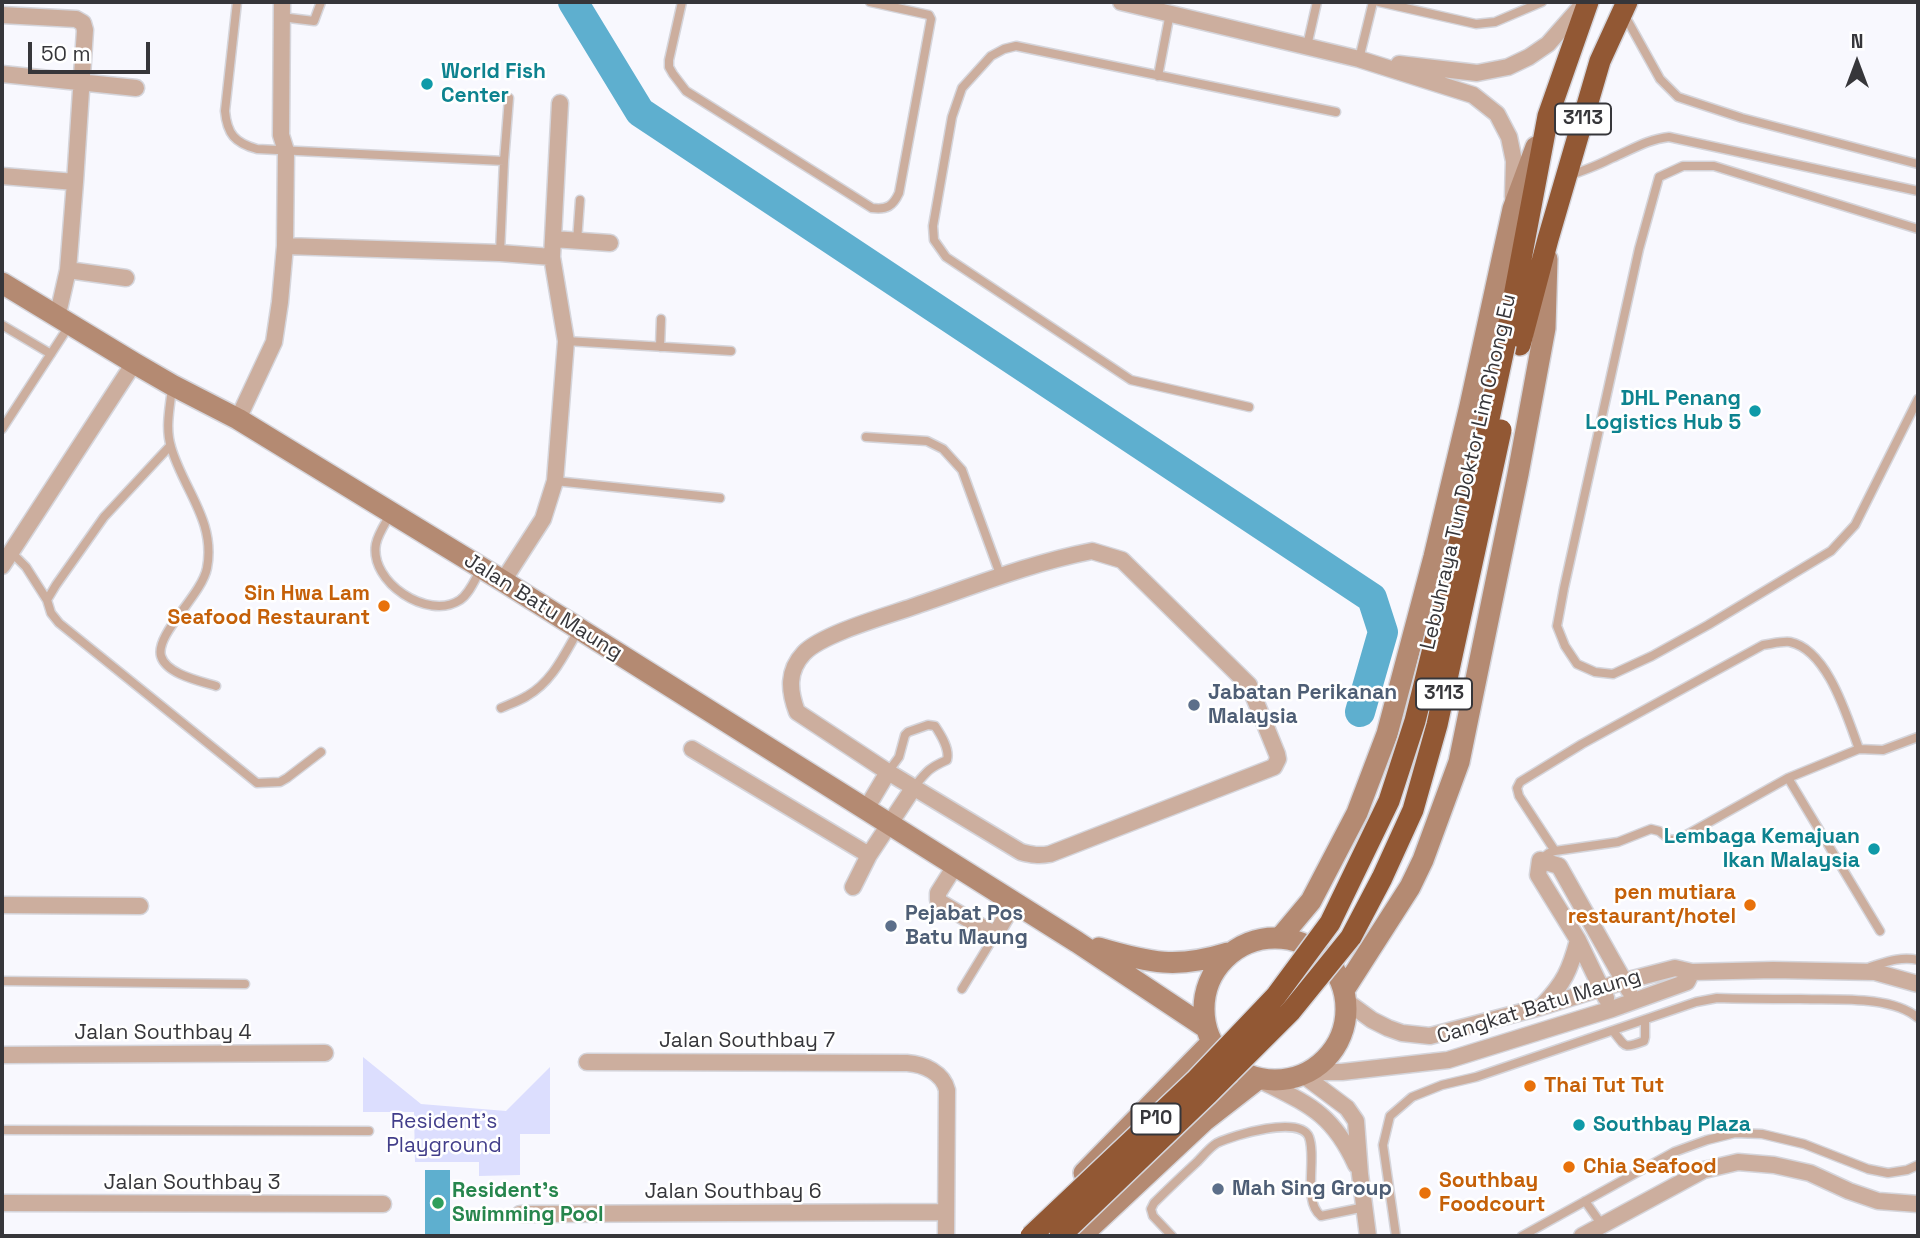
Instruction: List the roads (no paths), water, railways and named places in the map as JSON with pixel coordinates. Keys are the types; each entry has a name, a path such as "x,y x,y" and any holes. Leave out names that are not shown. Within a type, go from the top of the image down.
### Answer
{"highway":[{"name":"Lebuhraya Tun Doktor Lim Chong Eu","path":"1512,344 1548,116 1587,2"},
{"name":"Lebuhraya Tun Doktor Lim Chong Eu","path":"1284,1003 1331,923 1389,801 1415,721 1483,447 1512,344 1548,239 1600,61 1624,6"},
{"name":"P10","path":"1031,1236 1195,1081 1284,1003"},
{"name":"P10","path":"1060,1236 1208,1094 1284,1003"}],"main road":[{"path":"1280,938 1311,901 1357,813 1387,734 1434,556 1513,209 1548,116"},
{"path":"1345,995 1410,887 1423,860 1458,762 1545,328 1548,239"},
{"name":"Jalan Batu Maung","path":"2,283 172,385 238,419 503,581 1077,942 1208,1035"},
{"path":"1367,787 1372,818 1392,832 1419,827 1445,798"},
{"path":"1262,938 1280,938 1313,948 1327,960 1338,974 1345,995 1345,1024 1337,1045 1322,1062 1305,1073 1281,1080 1258,1079 1239,1071 1223,1059 1208,1035 1202,1006 1207,985 1217,966 1230,953 1262,938"},
{"name":"Jalan Batu Maung","path":"1077,942 1137,959 1167,963 1203,961 1230,953"},
{"path":"1021,1236 1208,1035"},
{"path":"1081,1236 1203,1121 1258,1079"}],"street":[{"path":"1121,2 1359,59 1474,95 1496,114 1509,137 1514,161 1513,209"},
{"path":"1359,59 1477,73 1508,67 1548,44 1587,2"},
{"path":"238,419 274,342 280,302 285,246 286,151 281,135 282,9"},
{"path":"2,15 76,19 83,23 85,30 63,322"},
{"path":"2,74 136,88"},
{"path":"503,581 543,519 555,481 566,341 552,257 560,103"},
{"path":"2,176 75,182"},
{"path":"553,239 610,243"},
{"path":"285,246 552,257"},
{"path":"68,270 126,278"},
{"path":"6,559 134,363"},
{"path":"1091,551 1122,560 1249,685 1277,754 1276,763 1270,770 1040,856 1021,852 888,772 797,712 791,698 791,674 803,653 812,646 867,622 1058,557 1091,551"},
{"path":"692,749 869,855"},
{"path":"866,809 888,772"},
{"path":"853,887 869,855 914,787"},
{"path":"1541,860 1559,866 1625,981 1623,1005 1602,989 1578,940 1538,875 1541,860"},
{"path":"954,866 938,893 938,900 995,935 1014,903"},
{"path":"2,905 140,906"},
{"path":"1541,1007 1559,988 1572,965 1578,940"},
{"name":"Cangkat Batu Maung","path":"1345,995 1372,1020 1388,1028 1430,1036 1675,968 1692,972 1875,972 1918,984"},
{"name":"Cangkat Batu Maung","path":"1305,1073 1342,1072 1448,1060 1687,982 1692,972"},
{"name":"Jalan Southbay 4","path":"2,1055 325,1053"},
{"name":"Jalan Southbay 7","path":"587,1062 917,1063 945,1083 947,1090 946,1212"},
{"path":"1305,1073 1347,1108 1356,1121 1368,1236"},
{"path":"1258,1079 1306,1103 1320,1114 1342,1137 1360,1174"},
{"path":"1582,1236 1704,1170 1738,1162 1774,1165 1810,1173 1878,1201 1918,1204"},
{"name":"Jalan Southbay 3","path":"2,1203 383,1204"},
{"path":"946,1212 946,1236"},
{"name":"Jalan Southbay 6","path":"520,1214 946,1212"}],"lane":[{"path":"237,2 225,111 226,125 233,136 244,145 257,149 286,151 504,161"},
{"path":"282,9 314,21 321,2"},
{"path":"682,2 669,67 686,91 872,208 884,209 894,204 899,193 931,19 929,15 870,2"},
{"path":"1307,46 1317,2"},
{"path":"1359,59 1373,2"},
{"path":"1379,2 1476,24 1495,22 1542,2"},
{"path":"1624,6 1660,79 1678,96 1742,118 1918,164"},
{"path":"1158,76 1170,13"},
{"path":"1249,407 1131,380 946,257 934,240 933,226 951,117 962,88 991,56 1016,46 1336,112"},
{"path":"500,253 509,98"},
{"path":"1566,178 1656,138 1669,137 1918,191"},
{"path":"1918,229 1714,166 1683,166 1659,177 1639,249 1563,588 1557,626 1565,646 1577,664 1595,672 1614,674 1708,625 1831,551 1855,525 1918,399"},
{"path":"577,241 580,200"},
{"path":"660,347 661,320"},
{"path":"2,429 51,354 63,322"},
{"path":"2,325 51,354"},
{"path":"566,341 731,351"},
{"path":"172,385 168,425 170,446 203,517 210,554 207,572 199,589 165,635 160,654 172,671 216,686"},
{"path":"866,438 927,441 943,449 962,470 1001,577"},
{"path":"47,600 104,517 170,446"},
{"path":"555,481 720,498"},
{"path":"392,513 376,543 376,552 382,572 405,595 430,605 452,603 466,594 481,569"},
{"path":"6,559 26,567 59,623 257,782 280,782 321,752"},
{"path":"501,708 541,686 553,673 579,629"},
{"path":"1555,851 1519,796 1517,789 1520,782 1582,744 1763,645 1789,642 1810,652 1825,669 1859,749"},
{"path":"888,772 899,757 908,732 928,725 935,726 948,751 947,760 933,765 914,787"},
{"path":"1541,860 1555,851 1618,842 1651,829 1674,840 1788,778 1859,749 1882,750 1918,737"},
{"path":"1788,778 1880,931"},
{"path":"962,989 995,935"},
{"path":"1856,971 1892,960 1918,960"},
{"path":"2,982 245,984"},
{"path":"1396,1236 1382,1145 1390,1116 1412,1097 1696,1002 1717,998 1861,1000 1887,1004 1912,1012 1918,1018"},
{"path":"1623,1005 1631,1025"},
{"path":"1613,1031 1629,1047 1644,1041 1645,1020"},
{"path":"1172,1236 1153,1216 1151,1209 1154,1203 1216,1144 1261,1130 1294,1126 1303,1129 1309,1137 1312,1202 1321,1216 1365,1207"},
{"path":"2,1130 369,1131"},
{"path":"1522,1236 1674,1152 1735,1133 1762,1134 1804,1144 1868,1169 1888,1173 1908,1170 1918,1165"},
{"path":"1585,1201 1602,1225"}],"water":[{"name":"Resident's Swimming Pool","path":"425,1170 450,1170 450,1236 425,1236"}],"waterway":[{"path":"573,2 640,112 1372,598 1383,632 1360,712"}],"place":[{"name":"World Fish Center","path":"427,84"},
{"name":"DHL Penang Logistics Hub 5","path":"1755,411"},
{"name":"Sin Hwa Lam Seafood Restaurant","path":"384,606"},
{"name":"Jabatan Perikanan Malaysia","path":"1194,705"},
{"name":"Lembaga Kemajuan Ikan Malaysia","path":"1874,849"},
{"name":"pen mutiara restaurant/hotel","path":"1750,905"},
{"name":"Pejabat Pos Batu Maung","path":"891,926"},
{"name":"Thai Tut Tut","path":"1530,1086"},
{"name":"Southbay Plaza","path":"1579,1125"},
{"name":"Chia Seafood","path":"1569,1167"},
{"name":"Mah Sing Group","path":"1218,1189"},
{"name":"Southbay Foodcourt","path":"1425,1193"},
{"name":"Resident's Swimming Pool","path":"438,1203"}],"park label":[{"name":"Resident's Playground","path":"444,1134"}]}
